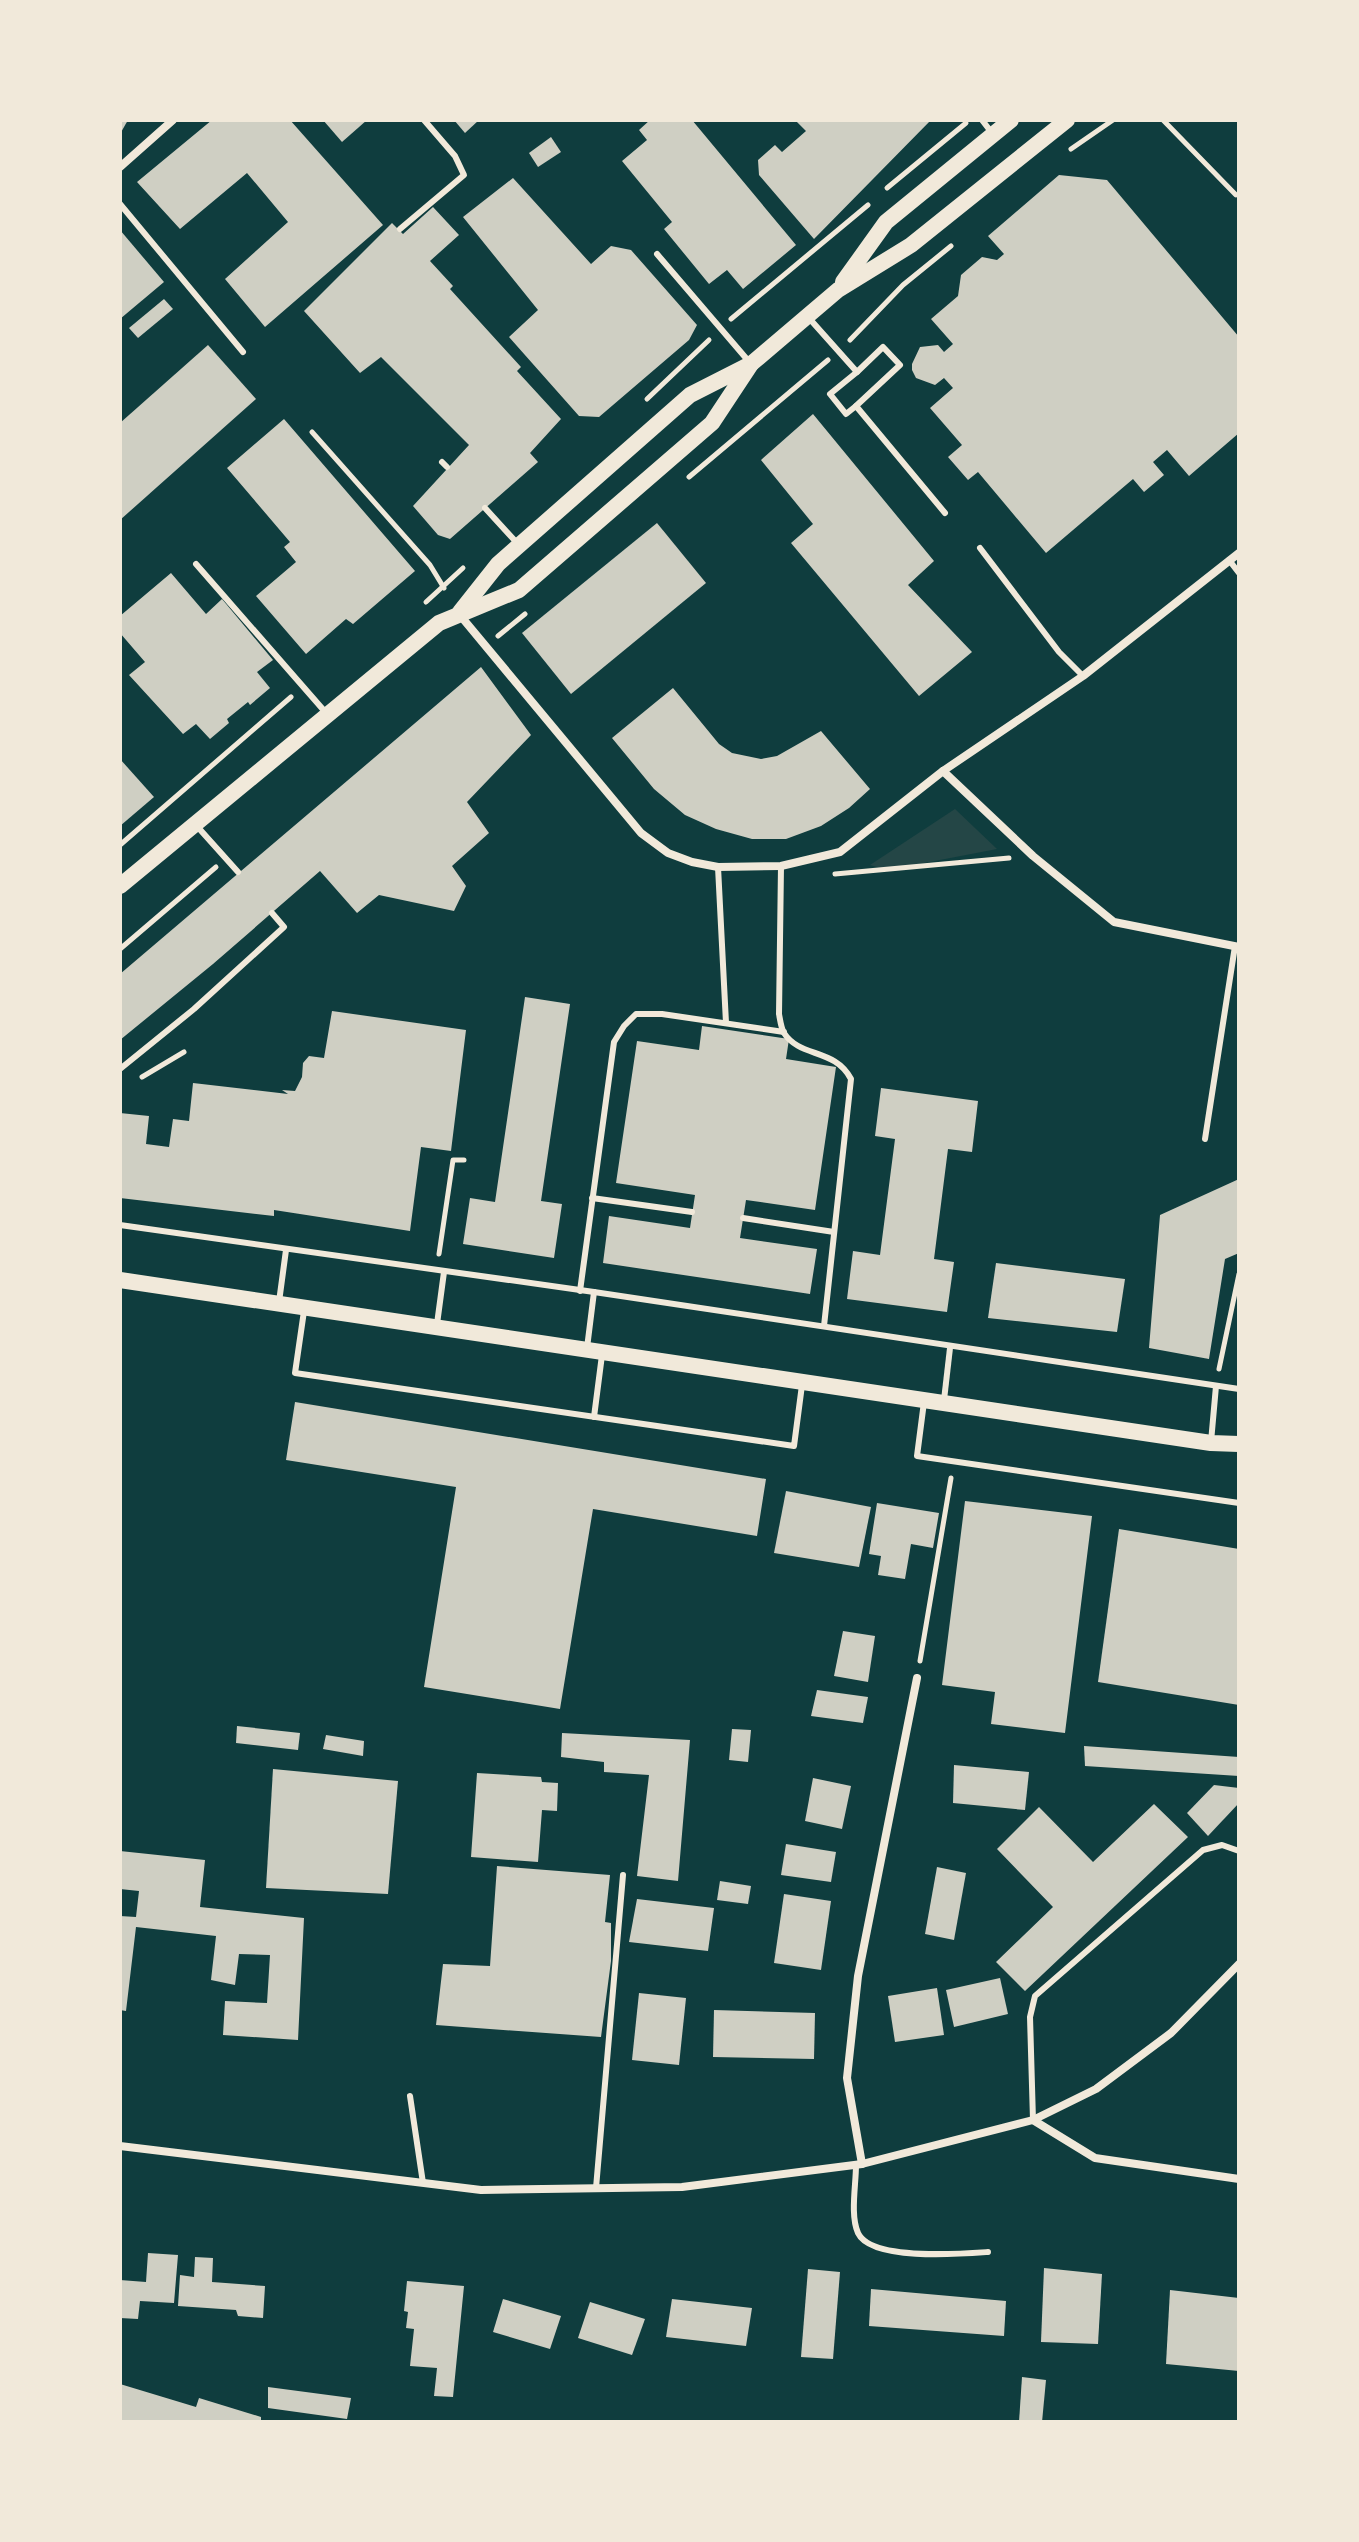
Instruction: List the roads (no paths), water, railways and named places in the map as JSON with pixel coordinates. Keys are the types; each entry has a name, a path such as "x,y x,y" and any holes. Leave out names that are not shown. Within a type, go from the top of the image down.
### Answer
{"main road":[{"path":"838,290 886,222 1011,120"},
{"path":"459,613 498,564 690,395 751,364 838,290 911,245 1067,120"},
{"path":"120,886 426,632 459,613 519,590 712,423 751,364"},
{"path":"120,1280 1211,1443 1239,1444"},
{"path":"1211,1443 1239,1453"}],"street":[{"path":"120,167 173,120"},
{"path":"459,613 641,833 668,853 692,862 718,867 781,866 840,852 943,771 1083,676 1239,553"},
{"path":"943,771 1033,856 1114,922 1237,946"},
{"path":"859,2165 847,2078 858,1976 917,1678"},
{"path":"120,2146 481,2190 682,2187 859,2165 1033,2120 1096,2089 1171,2033 1239,1964"},
{"path":"1033,2120 1095,2158 1239,2179"}],"lane":[{"path":"400,229 464,175 455,156 424,120"},
{"path":"982,120 993,135"},
{"path":"120,204 243,352"},
{"path":"657,254 751,364"},
{"path":"808,317 857,372"},
{"path":"883,347 900,365 846,414 830,394 857,372 883,347"},
{"path":"856,406 945,513"},
{"path":"485,508 519,545"},
{"path":"980,548 1059,652 1083,676"},
{"path":"1229,560 1239,573"},
{"path":"196,564 327,714"},
{"path":"195,824 238,872"},
{"path":"781,866 779,1014 784,1032 801,1048 823,1054 844,1066 851,1079 824,1326"},
{"path":"718,867 726,1023"},
{"path":"120,1069 194,1009 284,927 272,913"},
{"path":"1205,1139 1237,946"},
{"path":"580,1291 614,1042 624,1026 636,1014 649,1014 784,1032"},
{"path":"592,1198 692,1212"},
{"path":"743,1218 834,1232"},
{"path":"120,1225 594,1292 950,1348 1239,1389"},
{"path":"278,1303 286,1250"},
{"path":"437,1327 440,1272"},
{"path":"594,1292 594,1417"},
{"path":"304,1307 295,1373 794,1446 803,1381"},
{"path":"943,1402 950,1348"},
{"path":"1211,1443 1216,1386"},
{"path":"925,1400 917,1456 1239,1503"},
{"path":"1033,2120 1030,2017 1035,1996 1203,1850 1222,1845 1239,1851"},
{"path":"596,2188 623,1875"},
{"path":"598,2079 604,2088"},
{"path":"410,2096 423,2183"},
{"path":"859,2165 855,2223 862,2240 897,2252 988,2252"}]}
